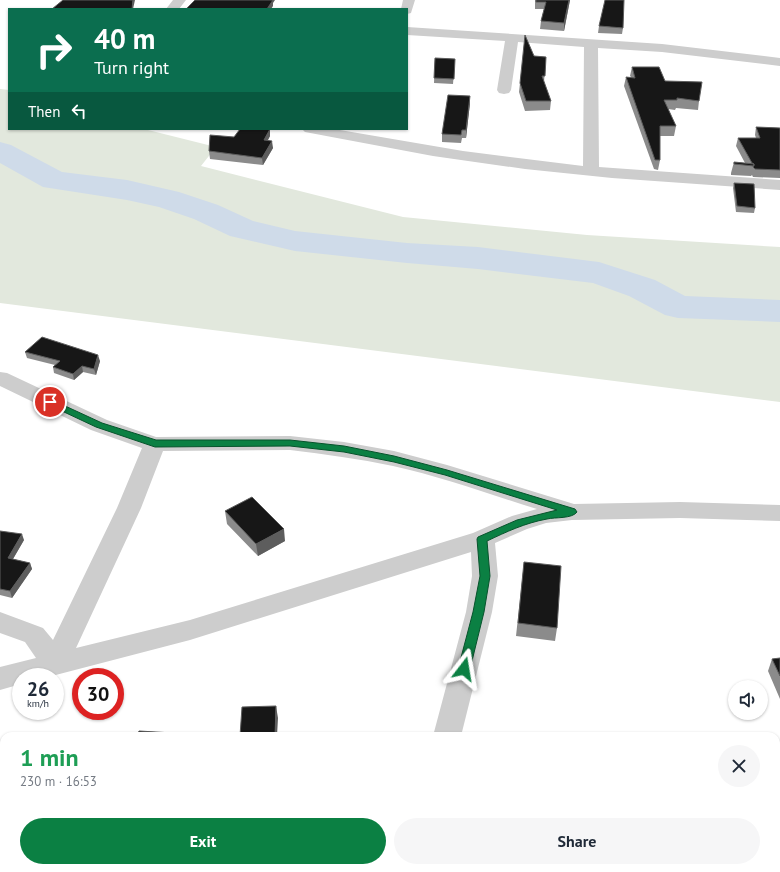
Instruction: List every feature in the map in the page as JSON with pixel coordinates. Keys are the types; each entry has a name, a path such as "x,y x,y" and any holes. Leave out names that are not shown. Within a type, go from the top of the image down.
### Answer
{"street":[{"path":"173,8 180,0"},
{"path":"408,31 662,48 780,62"},
{"path":"504,90 512,37"},
{"path":"591,44 591,171"},
{"path":"315,130 439,153 510,163 591,171 780,185"},
{"path":"0,378 99,425 155,444 290,443 344,449 394,459 447,473 572,512"},
{"path":"55,664 129,508 155,444"},
{"path":"0,679 190,630 482,539 520,522 546,515 572,512 680,510 780,513"},
{"path":"448,732 480,605 485,576 482,539"},
{"path":"0,622 34,635 55,664"}],"shaded area":[{"path":"0,89 8,90 8,130 148,130 216,147 201,166 403,217 587,235 780,247 780,402 0,303"}],"building":[{"path":"63,0 133,0 132,8 53,8"},
{"path":"195,0 273,0 268,8 187,8"},
{"path":"536,0 569,0 564,23 541,21 546,2 536,2"},
{"path":"605,0 624,0 623,28 599,26"},
{"path":"525,35 534,56 546,57 545,76 542,76 551,101 526,101 520,83"},
{"path":"435,58 455,59 454,79 434,78"},
{"path":"632,67 659,67 665,81 702,82 699,101 677,98 677,100 664,100 676,126 660,126 660,160 655,160 626,77 635,78"},
{"path":"448,95 470,96 466,130 462,130 461,135 442,134"},
{"path":"756,127 780,128 780,170 755,169 753,167 754,164 738,138 760,138"},
{"path":"239,130 269,130 264,140 272,141 262,158 209,151 210,135 234,137"},
{"path":"734,162 754,164 754,166 734,164"},
{"path":"734,183 754,184 755,208 737,206"},
{"path":"42,337 98,355 94,369 82,366 73,374 53,367 60,361 25,352"},
{"path":"252,497 284,529 256,544 225,511"},
{"path":"0,531 22,534 8,558 30,563 10,591 0,589"},
{"path":"524,562 561,566 557,628 518,623"},
{"path":"780,658 780,676 772,659"},
{"path":"276,706 275,732 240,732 242,707"}],"waterway":[{"path":"0,151 54,180 127,190 168,199 206,212 242,229 295,241 407,253 478,258 599,273 642,288 678,307 780,311"}],"route":[{"path":"50,402 99,425 155,444 256,442 290,443 344,449 394,459 447,473 572,512 546,515 520,522 482,539 485,576 479,612 464,669"}]}
